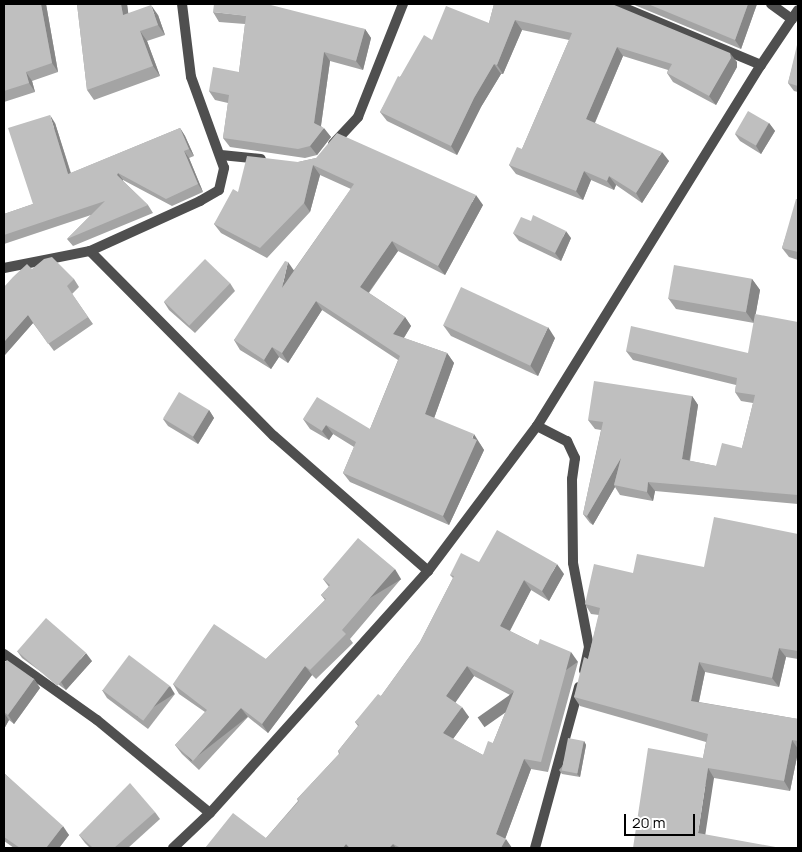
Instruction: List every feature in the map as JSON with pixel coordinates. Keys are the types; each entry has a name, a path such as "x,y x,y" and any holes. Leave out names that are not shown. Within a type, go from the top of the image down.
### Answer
{"street":[{"path":"4,268 90,251 200,201 218,190 224,168 221,155 191,77 182,4"},
{"path":"324,155 358,117 403,4"},
{"path":"615,4 761,65"},
{"path":"173,848 210,813 428,570 537,426 761,65 795,15 771,4"},
{"path":"221,155 274,160"},
{"path":"90,251 274,436 428,570"},
{"path":"535,848 589,647 573,563 572,479 575,458 567,441 537,426"},
{"path":"4,654 97,720 210,813"}],"building":[{"path":"4,4 41,4 52,63 26,72 29,83 4,91"},
{"path":"77,4 121,4 123,15 151,5 158,25 140,31 153,66 87,90"},
{"path":"214,4 267,4 365,29 356,61 324,52 314,123 324,128 310,146 298,149 223,138 229,95 209,91 213,67 239,72 246,16 213,12"},
{"path":"494,4 612,4 730,53 731,58 709,96 667,73 672,64 617,47 586,119 662,152 636,193 609,176 607,181 584,171 576,191 509,165 517,147 522,149 572,33 515,20 497,65 494,64 474,98 451,146 380,112 398,76 400,77 424,35 432,40 446,6 489,23"},
{"path":"648,4 748,4 735,40"},
{"path":"798,46 798,86 788,83"},
{"path":"748,111 769,123 756,146 735,134"},
{"path":"50,115 68,174 180,128 189,149 184,151 198,184 166,199 118,173 117,175 148,205 67,239 105,201 4,235 4,214 33,204 8,128"},
{"path":"337,133 476,195 438,266 392,241 360,287 405,317 393,334 447,353 425,414 474,434 472,438 477,440 443,516 343,473 356,442 326,425 322,431 303,419 317,397 370,429 400,356 316,301 282,353 272,347 264,360 234,340 285,261 288,262 282,288 354,184 313,165 304,203 260,248 214,224 233,189 238,192 247,156 298,162 316,158"},
{"path":"796,199 798,199 798,252 782,248"},
{"path":"533,215 566,231 555,253 513,233 521,217 531,221"},
{"path":"52,257 74,279 67,286 88,317 48,344 28,315 4,342 4,287 27,264 32,269 44,259"},
{"path":"205,259 230,283 189,326 164,301"},
{"path":"674,265 752,279 746,312 668,298"},
{"path":"461,287 548,328 530,366 443,325"},
{"path":"755,314 798,322 798,495 648,482 647,492 614,485 621,458 587,516 583,514 603,422 588,420 594,381 692,396 682,459 716,466 722,443 742,448 755,395 735,392 737,378 626,351 631,326 748,353"},
{"path":"179,392 209,410 193,437 163,419"},
{"path":"714,517 798,534 798,651 779,648 772,678 699,662 691,701 798,719 798,741 792,740 784,781 708,768 698,833 781,848 633,848 648,748 703,758 708,734 574,697 584,657 588,659 600,608 585,604 594,564 633,573 637,554 704,567"},
{"path":"497,530 557,564 542,591 524,580 500,626 538,645 540,639 571,652 541,762 524,759 496,834 506,839 501,848 401,848 393,844 389,848 350,848 346,844 343,848 205,848 233,813 266,838 299,801 297,799 340,753 338,751 359,725 355,722 378,694 381,696 420,642 454,576 450,575 461,553 479,562","holes":["467,666 514,691 493,743 488,741 483,755 443,733 462,707 446,696"]},
{"path":"358,538 395,569 342,630 346,634 310,670 305,666 262,724 241,708 193,761 175,745 207,710 173,684 214,624 266,659 326,599 321,595 330,585 323,579"},
{"path":"46,618 86,653 57,686 17,651"},
{"path":"129,655 170,686 143,721 103,690"},
{"path":"7,660 34,679 8,715 4,712 4,663"},
{"path":"568,738 584,741 577,773 562,770"},
{"path":"4,773 63,826 46,848 20,848 4,837"},
{"path":"130,783 155,812 114,848 93,848 79,835"}]}
